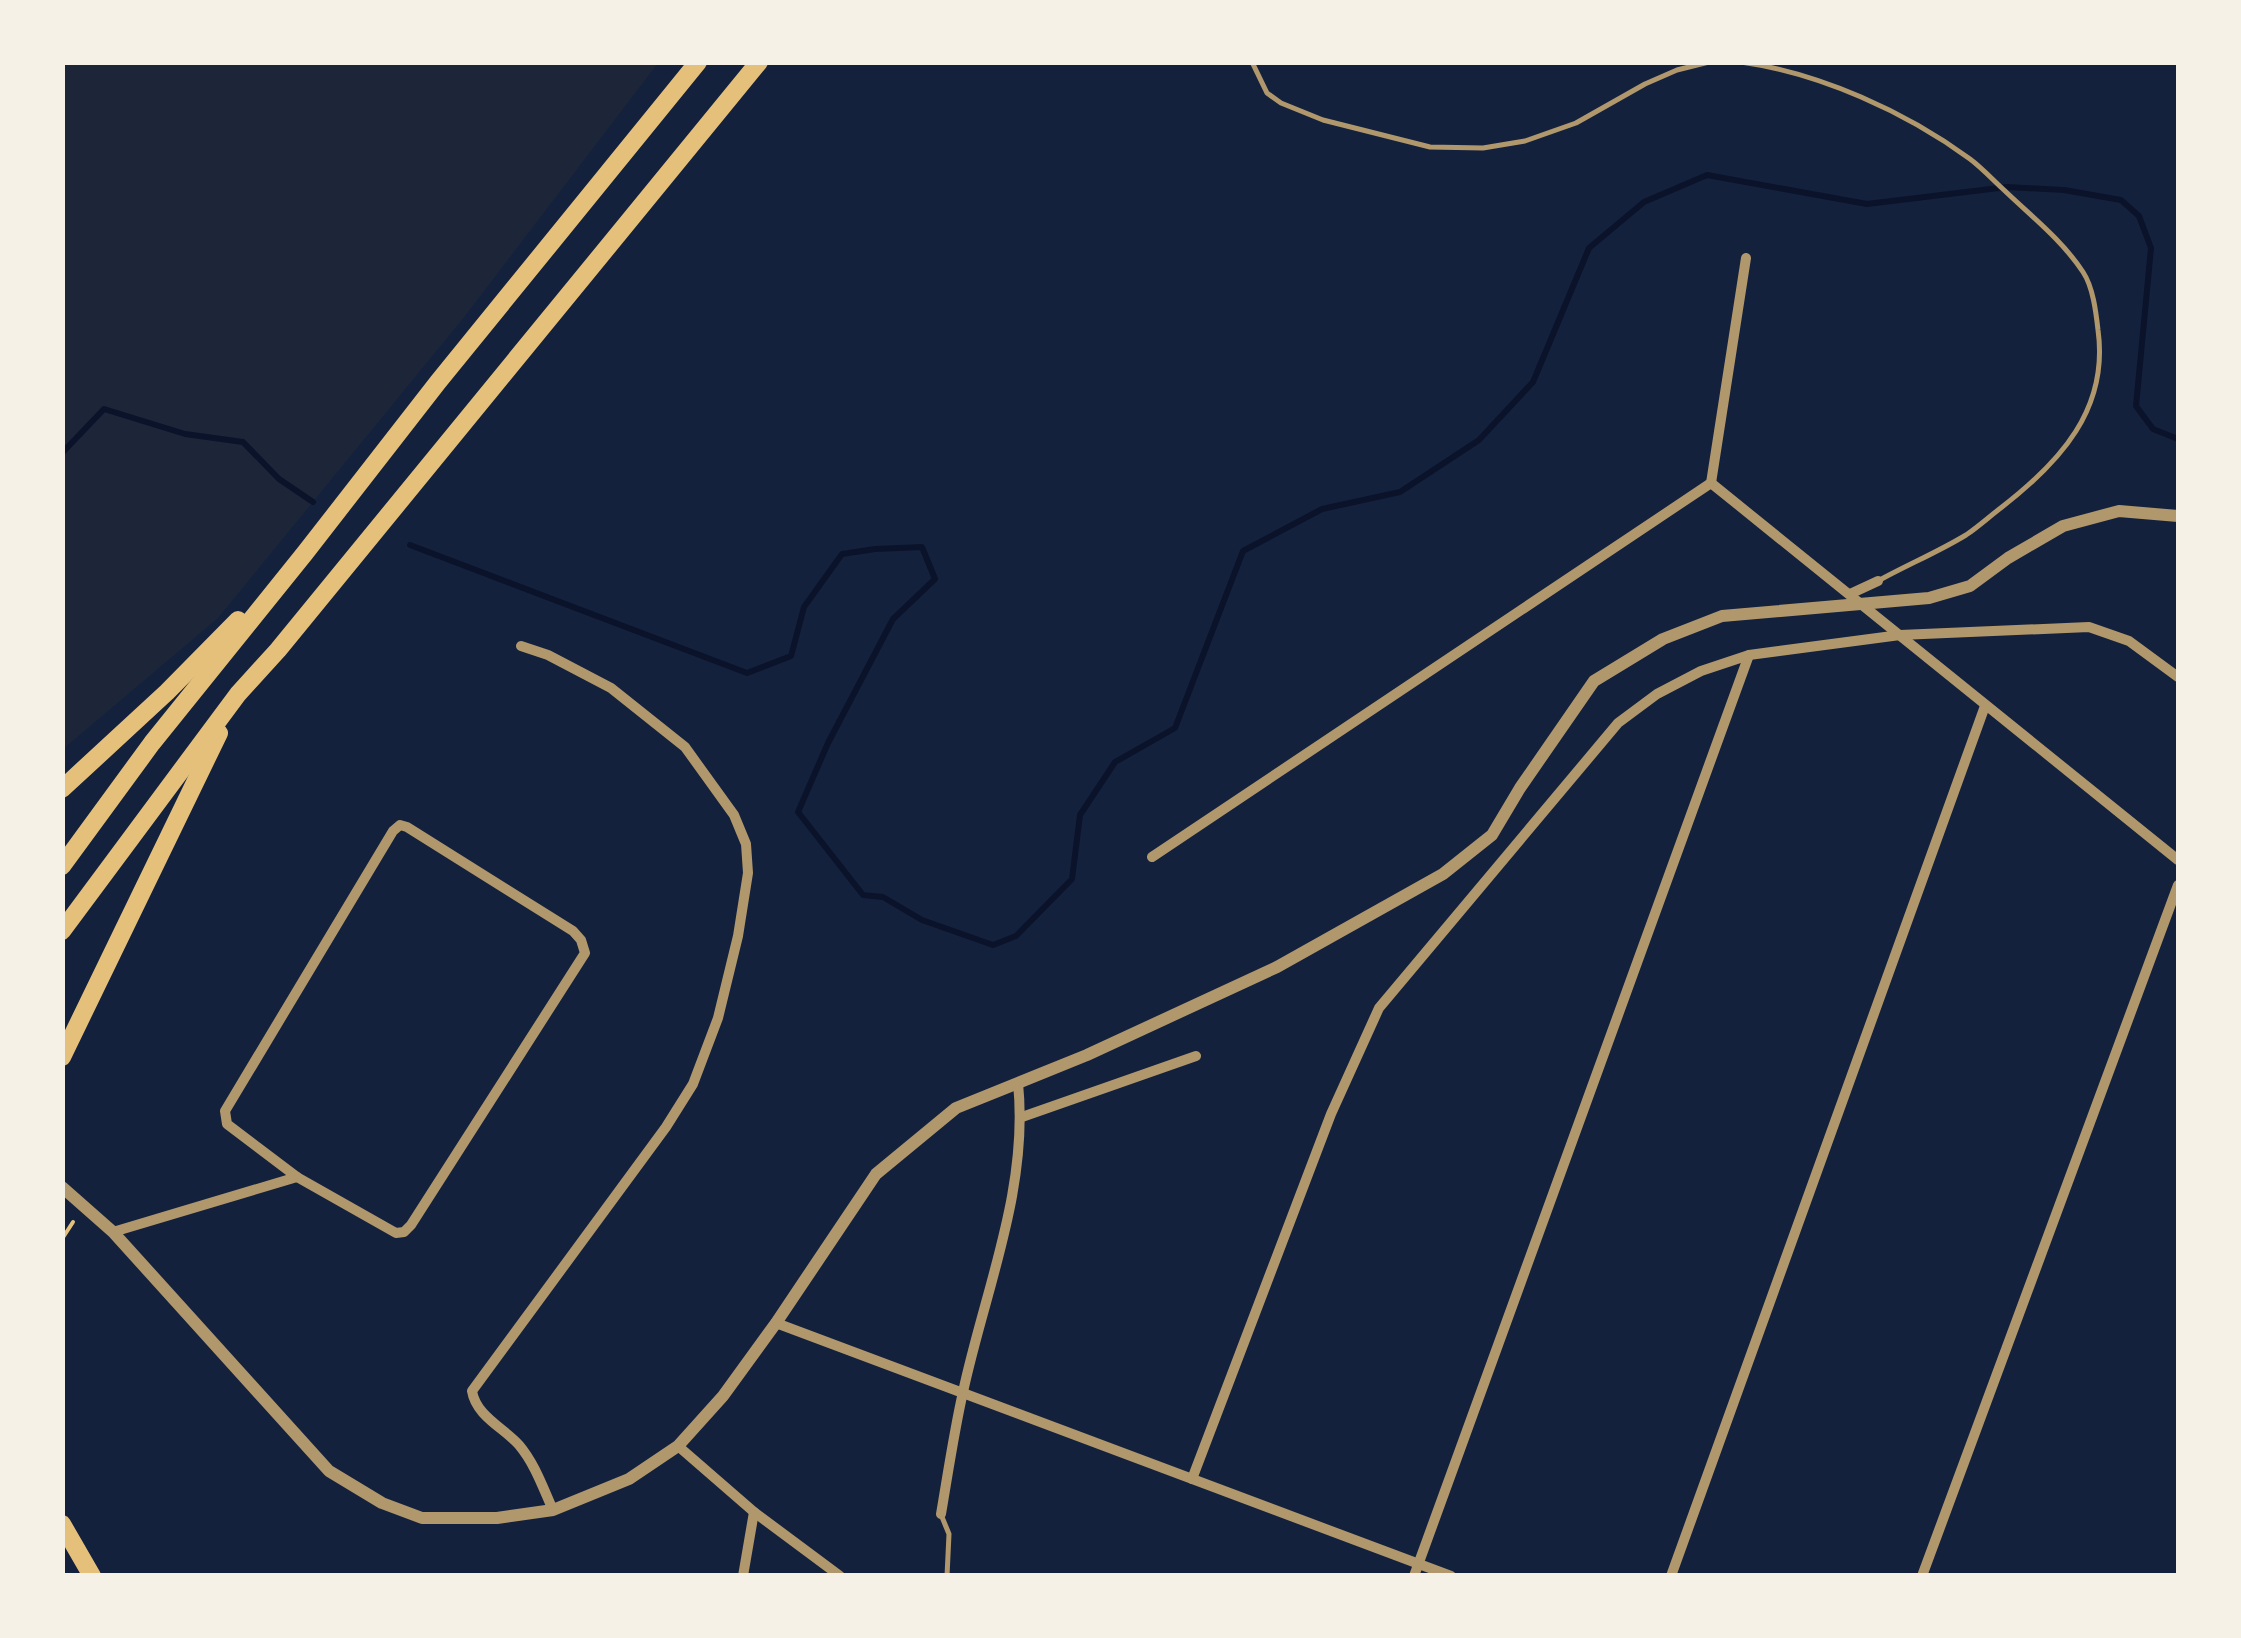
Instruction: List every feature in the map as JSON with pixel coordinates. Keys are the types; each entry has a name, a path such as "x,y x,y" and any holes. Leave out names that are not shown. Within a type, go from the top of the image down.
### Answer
{"highway":[{"path":"62,866 152,743 698,62"},
{"path":"62,931 238,694 759,62"},
{"path":"62,788 167,692 305,553"},
{"path":"62,1057 238,694"},
{"path":"62,1524 92,1576"}],"street":[{"path":"1152,857 1711,484 1746,258"},
{"path":"1711,484 2178,860"},
{"path":"62,1187 113,1232 329,1471 382,1503 422,1518 496,1518 553,1510 629,1479 678,1446 723,1396 776,1324 876,1174 956,1108 1087,1055 1277,967 1443,874 1492,835 1594,681 1662,640 1722,616 1930,598 1970,586 2063,526 2118,511 2178,516"},
{"path":"1850,594 1878,580"},
{"path":"1192,1479 1331,1114 1380,1008 1618,723 1657,694 1701,671 1750,655 1900,635 2089,628 2129,642 2178,677"},
{"path":"521,646 548,655 610,688 685,747 734,815 746,844 748,873 718,1018 693,1084 666,1128 472,1392 478,1408 518,1444 534,1466 553,1510"},
{"path":"1416,1570 1750,655"},
{"path":"1671,1576 1985,706"},
{"path":"113,1232 297,1177 396,1234 404,1232 585,952 581,940 573,931 407,827 394,830 225,1111 227,1124 297,1177"},
{"path":"1922,1576 2178,885"},
{"path":"1022,1117 1196,1056"},
{"path":"941,1514 963,1392 1018,1166 1022,1117 1018,1083"},
{"path":"776,1324 1192,1479 1416,1570 1452,1576"},
{"path":"678,1446 754,1512 840,1576"},
{"path":"742,1576 754,1512"}],"lane":[{"path":"1252,62 1268,93 1281,103 1323,120 1430,147 1484,148 1525,141 1576,123 1645,84 1676,70 1709,62"},
{"path":"1741,62 1777,67 1862,98 1914,122 1973,161 2058,241 2085,275 2096,311 2102,354 2096,389 2067,447 2036,481 1967,534 1878,580"},
{"path":"941,1514 949,1534 947,1576"}],"path":[{"path":"62,1239 76,1218"}],"shaded area":[{"path":"63,62 658,63 465,316 218,618 63,749"}],"waterway":[{"path":"410,545 747,673 791,656 804,607 842,554 922,547 935,579 893,619 828,743 798,812 863,895 883,897 922,920 993,945 1016,936 1072,879 1080,815 1115,762 1175,728 1243,551 1322,509 1400,492 1479,440 1533,382 1589,248 1644,202 1707,175 1867,204 2007,187 2064,190 2121,200 2139,216 2151,248 2136,406 2153,429 2178,439"},
{"path":"62,453 104,409 185,434 243,442 279,479 313,502"}]}
